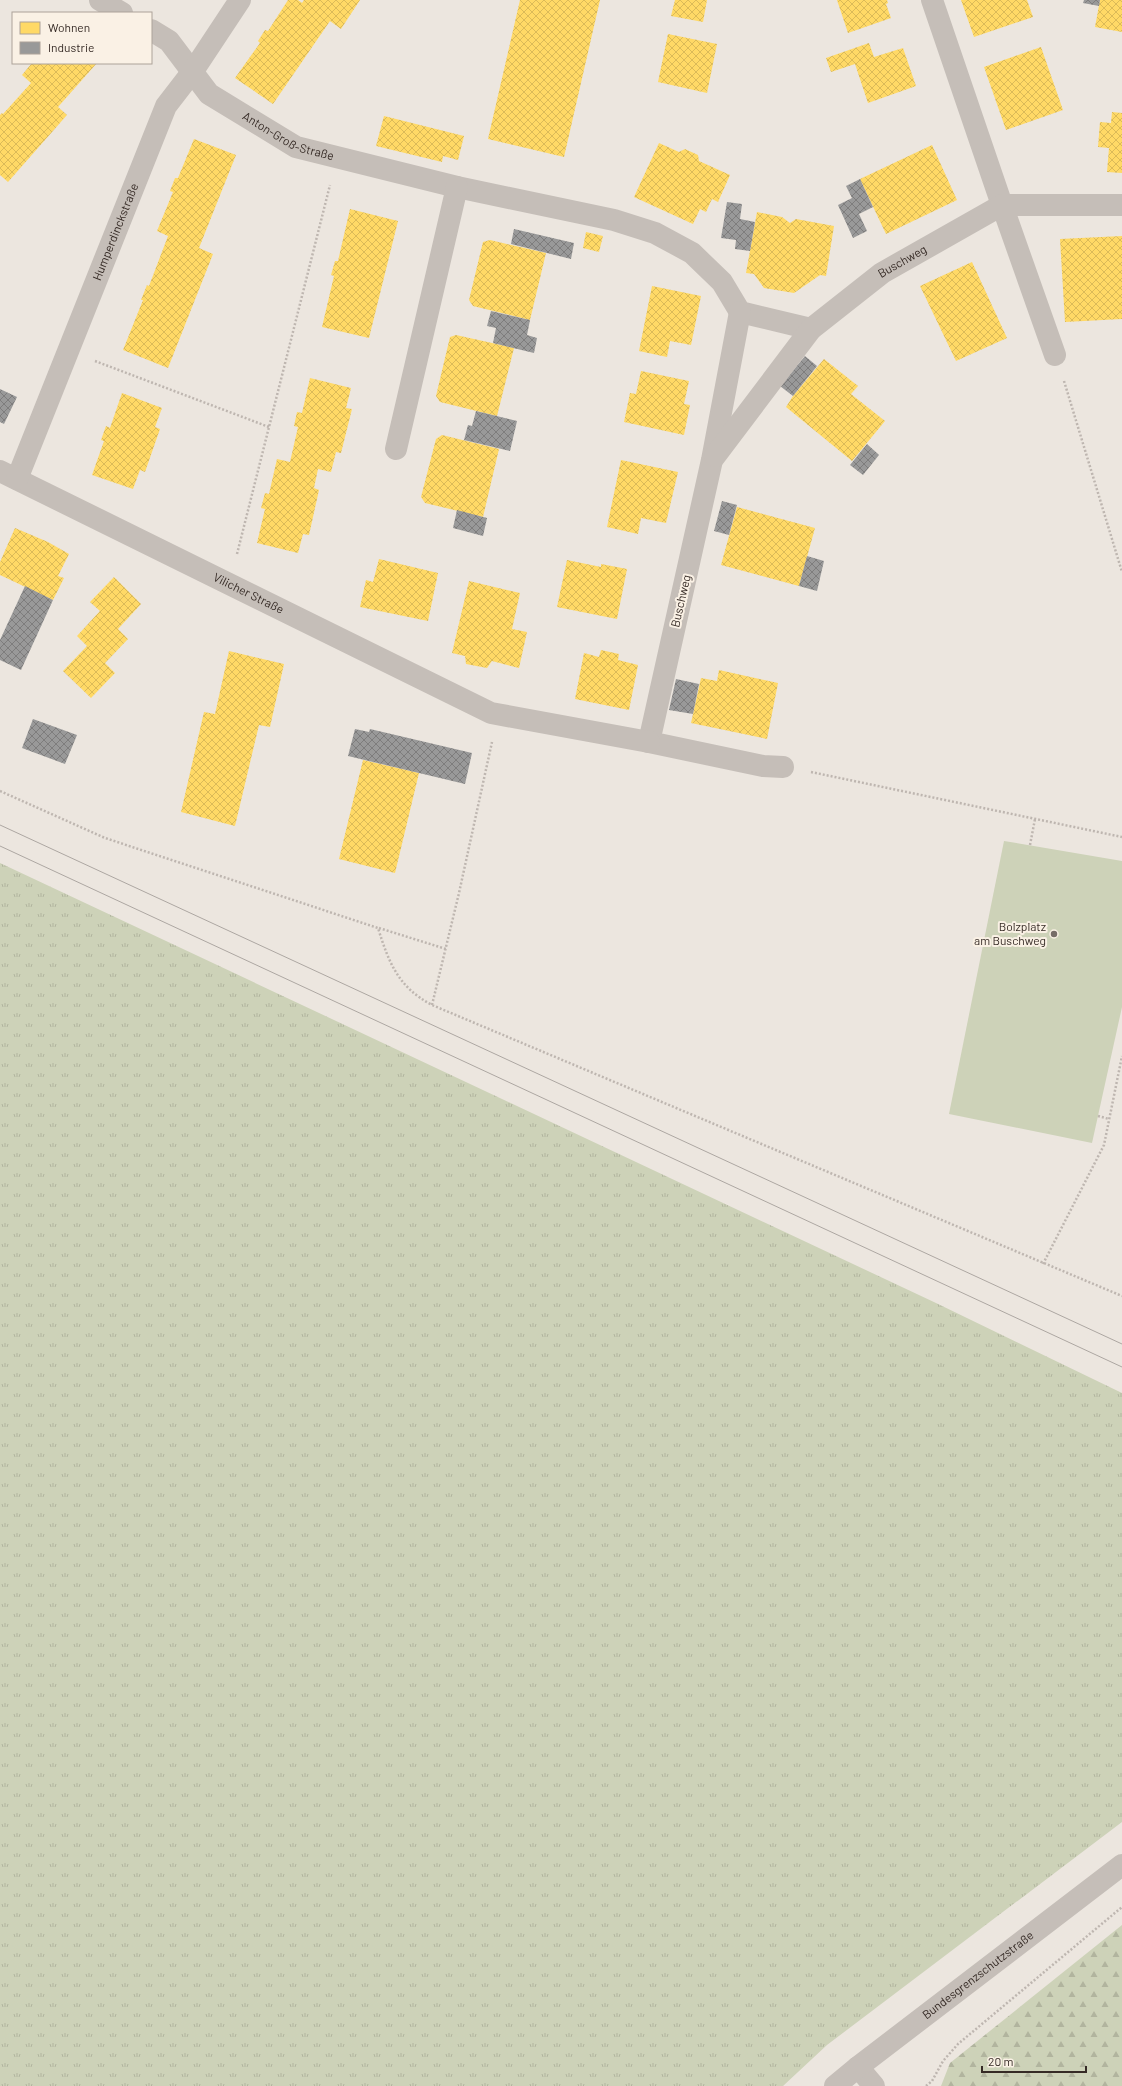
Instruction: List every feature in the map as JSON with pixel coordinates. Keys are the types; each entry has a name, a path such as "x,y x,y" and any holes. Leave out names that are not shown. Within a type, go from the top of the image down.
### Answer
{"street":[{"path":"100,0 120,12"},
{"name":"Humperdinckstraße","path":"8,475 68,351 166,106 193,71 240,0"},
{"path":"932,0 1055,355"},
{"name":"Anton-Groß-Straße","path":"152,31 168,40 193,71 208,94 296,147 457,187 614,220 655,233 692,253 722,282 740,312"},
{"path":"396,449 457,187"},
{"name":"Buschweg","path":"712,460 811,329 882,273 1002,205 1122,205"},
{"path":"740,312 811,329"},
{"name":"Buschweg","path":"649,742 712,460 740,312"},
{"name":"Vilicher Straße","path":"8,475 491,713 498,715"},
{"path":"498,715 649,742 763,766 783,767"},
{"name":"Bundesgrenzschutzstraße","path":"835,2086 1122,1865"},
{"path":"858,2067 874,2086"}],"path":[{"path":"229,583 337,157"},
{"path":"68,351 269,427"},
{"path":"1055,355 1122,572"},
{"path":"432,1005 446,949 498,715"},
{"path":"783,767 1122,837"},
{"path":"0,791 105,838 446,949"},
{"path":"1030,845 1034,819"},
{"path":"378,928 384,948 398,977 417,997 432,1005 1043,1264 1122,1296"},
{"path":"1043,1264 1104,1145 1122,1056"},
{"path":"1098,1116 1109,1119"},
{"path":"926,2086 932,2081 943,2061 958,2044 1122,1907"}],"green space":[{"name":"Bolzplatz am Buschweg","path":"1004,841 1122,861 1122,1007 1092,1143 949,1114"},
{"path":"0,863 936,1303 1122,1393 1122,1822 827,2045 783,2086 0,2086"},
{"path":"1122,1925 1122,2086 941,2086 950,2063"}],"building: Wohnen":[{"path":"288,0 298,0 302,3 304,0 360,0 341,29 330,21 273,104 235,78 260,43 258,41 265,30 268,31"},
{"path":"520,0 600,0 564,157 488,139"},
{"path":"675,0 707,0 703,22 671,16"},
{"path":"837,0 887,0 888,3 886,4 891,18 848,33"},
{"path":"961,0 1027,0 1033,17 974,37"},
{"path":"1100,0 1122,0 1122,32 1095,27"},
{"path":"668,34 717,44 707,93 658,82"},
{"path":"869,43 874,57 903,48 916,86 868,103 855,64 831,72 826,58"},
{"path":"1041,47 1063,110 1006,130 984,67"},
{"path":"31,64 96,64 58,107 67,115 8,182 0,175 0,115 2,113 3,114 31,83 22,75"},
{"path":"1112,112 1122,113 1122,173 1107,172 1109,148 1098,147 1100,122 1111,123"},
{"path":"384,116 464,136 458,160 443,156 442,162 376,146"},
{"path":"194,139 236,155 199,248 213,254 168,368 123,350 143,300 141,300 147,285 149,286 168,236 157,231 173,192 170,191 175,178 178,178"},
{"path":"659,143 679,152 685,149 698,155 699,161 730,175 718,202 712,199 706,212 700,209 693,224 634,197"},
{"path":"932,145 957,200 886,234 860,179"},
{"path":"350,209 398,221 369,338 322,327 334,276 331,275 335,261 338,261"},
{"path":"757,212 782,217 790,223 796,219 834,226 826,276 820,275 794,293 764,288 754,274 746,273"},
{"path":"586,232 603,236 599,252 583,248"},
{"path":"1122,236 1122,319 1065,322 1060,239"},
{"path":"490,240 546,253 530,320 473,306 469,300 483,242"},
{"path":"972,262 1007,338 956,361 920,286"},
{"path":"652,286 701,296 691,345 670,341 667,357 639,351"},
{"path":"456,335 514,348 497,416 440,402 436,396 450,337"},
{"path":"824,359 858,386 851,394 885,421 852,461 786,407 793,396"},
{"path":"641,371 689,381 684,404 690,405 684,435 624,422 630,393 636,394"},
{"path":"310,378 351,388 346,408 352,409 341,453 336,452 331,472 318,469 314,488 319,490 309,535 303,534 298,553 257,543 265,509 261,508 265,493 269,494 277,459 290,462 298,427 294,426 297,412 302,413"},
{"path":"122,393 162,408 155,427 160,429 145,472 140,470 133,489 92,475 104,441 101,440 106,426 110,428"},
{"path":"442,435 499,449 483,517 425,503 421,497 436,439"},
{"path":"621,460 678,472 666,523 641,518 638,534 607,527"},
{"path":"737,507 815,528 799,586 721,565"},
{"path":"15,528 48,542 69,554 58,576 64,578 53,600 0,575 0,562"},
{"path":"379,559 438,573 428,621 360,607 366,580 373,582"},
{"path":"567,560 601,567 601,564 627,569 617,619 557,607"},
{"path":"114,577 141,604 118,629 128,639 105,663 115,673 91,698 63,671 87,646 77,636 100,611 90,602"},
{"path":"469,581 520,593 512,629 527,632 519,668 492,661 487,668 466,664 465,656 452,653"},
{"path":"601,650 619,654 618,660 638,665 629,710 575,699 584,653 599,657"},
{"path":"229,651 284,664 270,727 259,725 235,826 181,812 204,712 215,714"},
{"path":"719,670 778,683 767,739 691,723 701,678 717,681"},
{"path":"363,760 419,773 395,873 339,859"}],"building: Industrie":[{"path":"1084,0 1100,0 1099,6 1083,3"},
{"path":"860,179 873,207 859,214 867,231 853,238 838,205 852,198 846,186"},
{"path":"727,202 742,204 740,219 755,222 750,251 735,249 736,240 721,238"},
{"path":"514,229 574,243 571,259 511,244"},
{"path":"491,311 530,320 527,335 537,338 534,353 493,343 496,328 487,326"},
{"path":"805,356 817,366 793,396 780,386"},
{"path":"0,389 17,397 4,424 0,422"},
{"path":"476,411 517,421 510,451 464,440 468,425 472,426"},
{"path":"867,444 879,455 863,475 850,465"},
{"path":"722,501 737,505 729,535 714,531"},
{"path":"457,510 487,518 483,536 453,528"},
{"path":"807,556 824,561 817,591 799,586"},
{"path":"25,586 53,600 21,670 0,660 0,640"},
{"path":"676,679 699,684 693,714 669,710"},
{"path":"33,719 77,735 65,764 22,748"},
{"path":"355,729 369,732 370,729 472,753 465,784 348,756"}],"tram line":[{"path":"0,825 1122,1344"},
{"path":"0,846 1122,1367"}],"place":[{"name":"Bolzplatz am Buschweg","path":"1054,934"}]}
